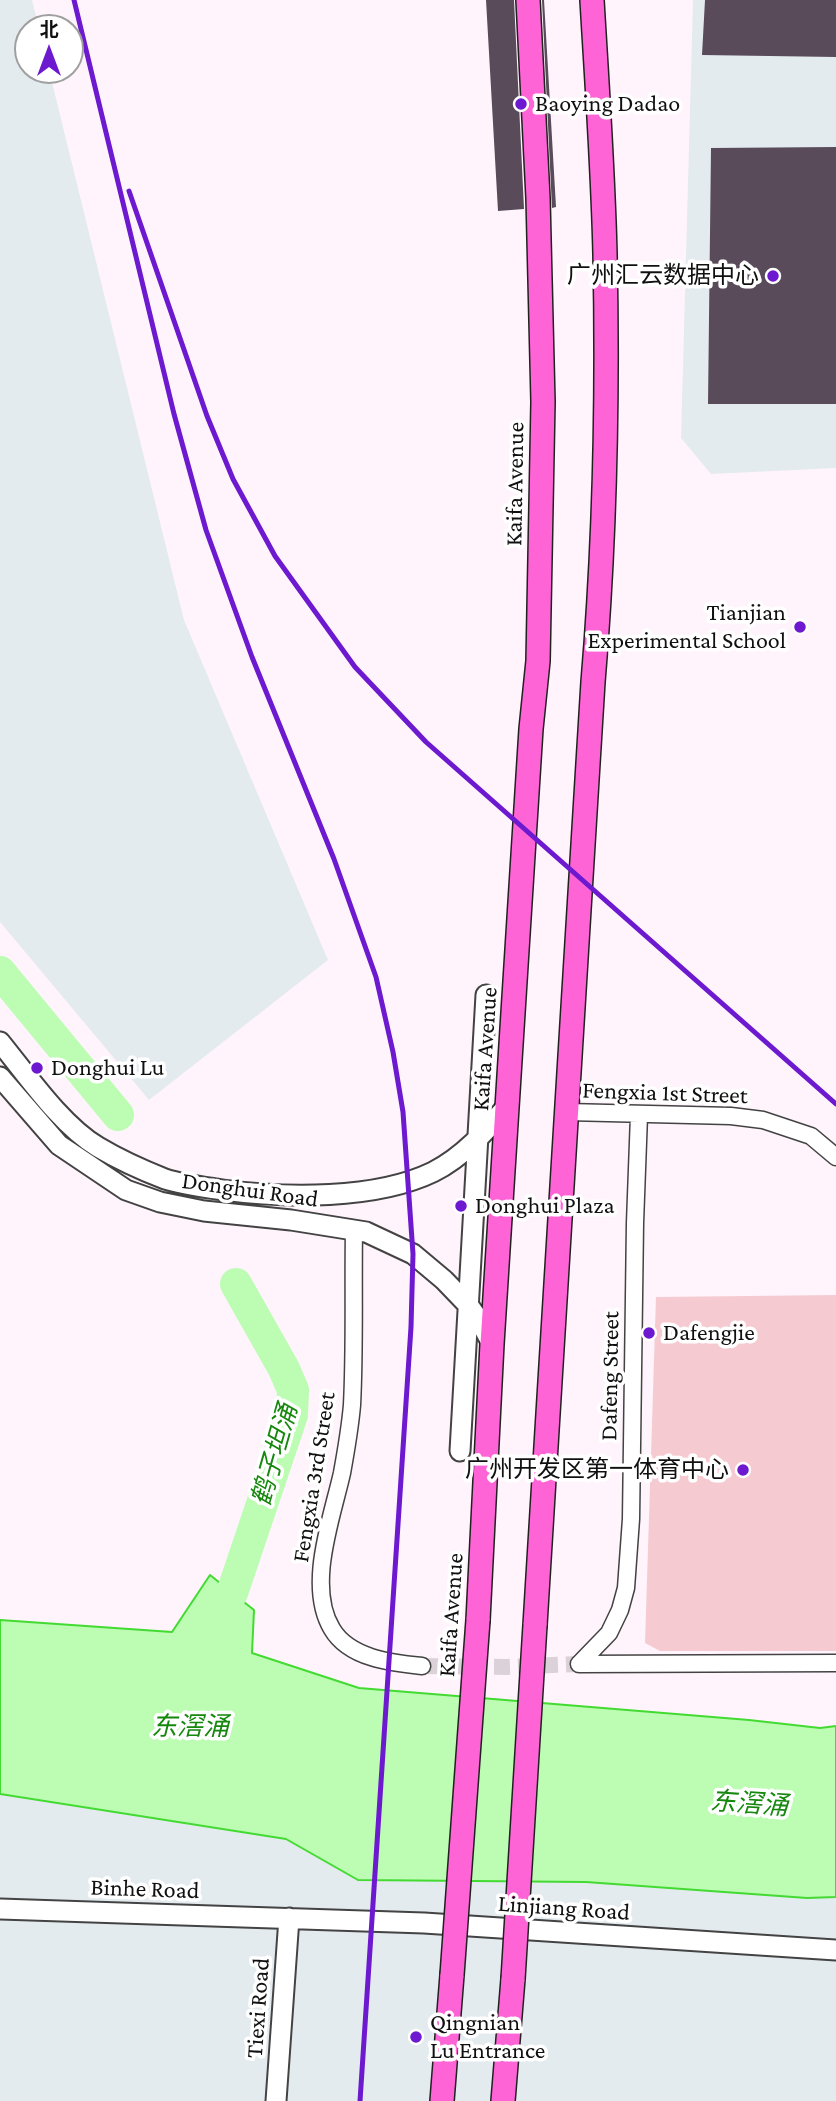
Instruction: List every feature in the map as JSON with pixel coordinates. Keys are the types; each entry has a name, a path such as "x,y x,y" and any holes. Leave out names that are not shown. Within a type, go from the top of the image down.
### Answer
{"main road":[{"name":"Kaifa Avenue","path":"442,2101 478,1620 492,1344 531,729 538,661 542,415 538,198 527,0"},
{"path":"503,2101 599,618 606,417 604,252 593,0"}],"street":[{"path":"460,1451 486,995"},
{"name":"Donghui Road","path":"0,1042 71,1126 96,1146 166,1179 190,1185 293,1196 368,1190 409,1181 448,1163 477,1141 508,1105"},
{"name":"Donghui Road","path":"0,1077 59,1145 126,1190 160,1202 204,1211 354,1230 383,1238 413,1254 469,1306 481,1321 492,1344"},
{"name":"Fengxia 1st Street","path":"567,1111 732,1116 763,1120 811,1136 836,1157"},
{"name":"Dafeng Street","path":"639,1115 631,1519 626,1588 620,1610 609,1633 579,1664 836,1663"},
{"name":"Fengxia 3rd Street","path":"354,1230 352,1405 342,1472 324,1549 321,1581 323,1608 332,1629 343,1642 366,1655 393,1663 422,1666"},
{"name":"Binhe Road","path":"0,1909 289,1918"},
{"name":"Linjiang Road","path":"289,1918 424,1923 836,1951"},
{"name":"Tiexi Road","path":"276,2101 289,1918"}],"shaded area":[{"path":"0,0 32,0 36,14 14,14 14,84 52,84 184,620 328,960 149,1100 0,922"},
{"path":"693,0 836,0 836,468 711,474 681,438"},
{"name":"广州开发区第一体育中心","path":"836,1295 836,1651 660,1651 645,1643 656,1297"},
{"path":"0,1794 286,1839 358,1880 586,1882 807,1898 836,1897 836,2101 0,2101"}],"water":[{"name":"东滘涌","path":"210,1575 254,1610 252,1653 359,1688 820,1728 836,1726 836,1897 807,1898 586,1882 358,1880 286,1839 0,1794 0,1620 172,1632"}],"building":[{"path":"486,0 514,0 524,209 498,211"},
{"path":"542,0 556,207 552,208"},
{"path":"705,0 836,0 836,57 702,55"},
{"name":"广州汇云数据中心","path":"836,147 836,404 708,404 711,148"}],"waterway":[{"name":"鹤子坦涌","path":"0,972 118,1115"},
{"name":"鹤子坦涌","path":"232,1593 292,1415 293,1390 236,1284"}],"tunnel":[{"path":"422,1666 579,1664"}],"railway":[{"path":"74,0 174,414 206,530 252,657 334,859 376,977 403,1112 413,1254 411,1327 360,2101"},
{"path":"129,191 207,416 233,479 275,556 355,667 426,742 836,1104"}],"place":[{"name":"Baoying Dadao","path":"521,104"},
{"name":"广州汇云数据中心","path":"773,276"},
{"name":"Tianjian Experimental School","path":"800,627"},
{"name":"Donghui Lu","path":"37,1068"},
{"name":"Donghui Plaza","path":"461,1206"},
{"name":"Dafengjie","path":"649,1333"},
{"name":"广州开发区第一体育中心","path":"743,1470"},
{"name":"Qingnian Lu Entrance","path":"416,2037"}]}
